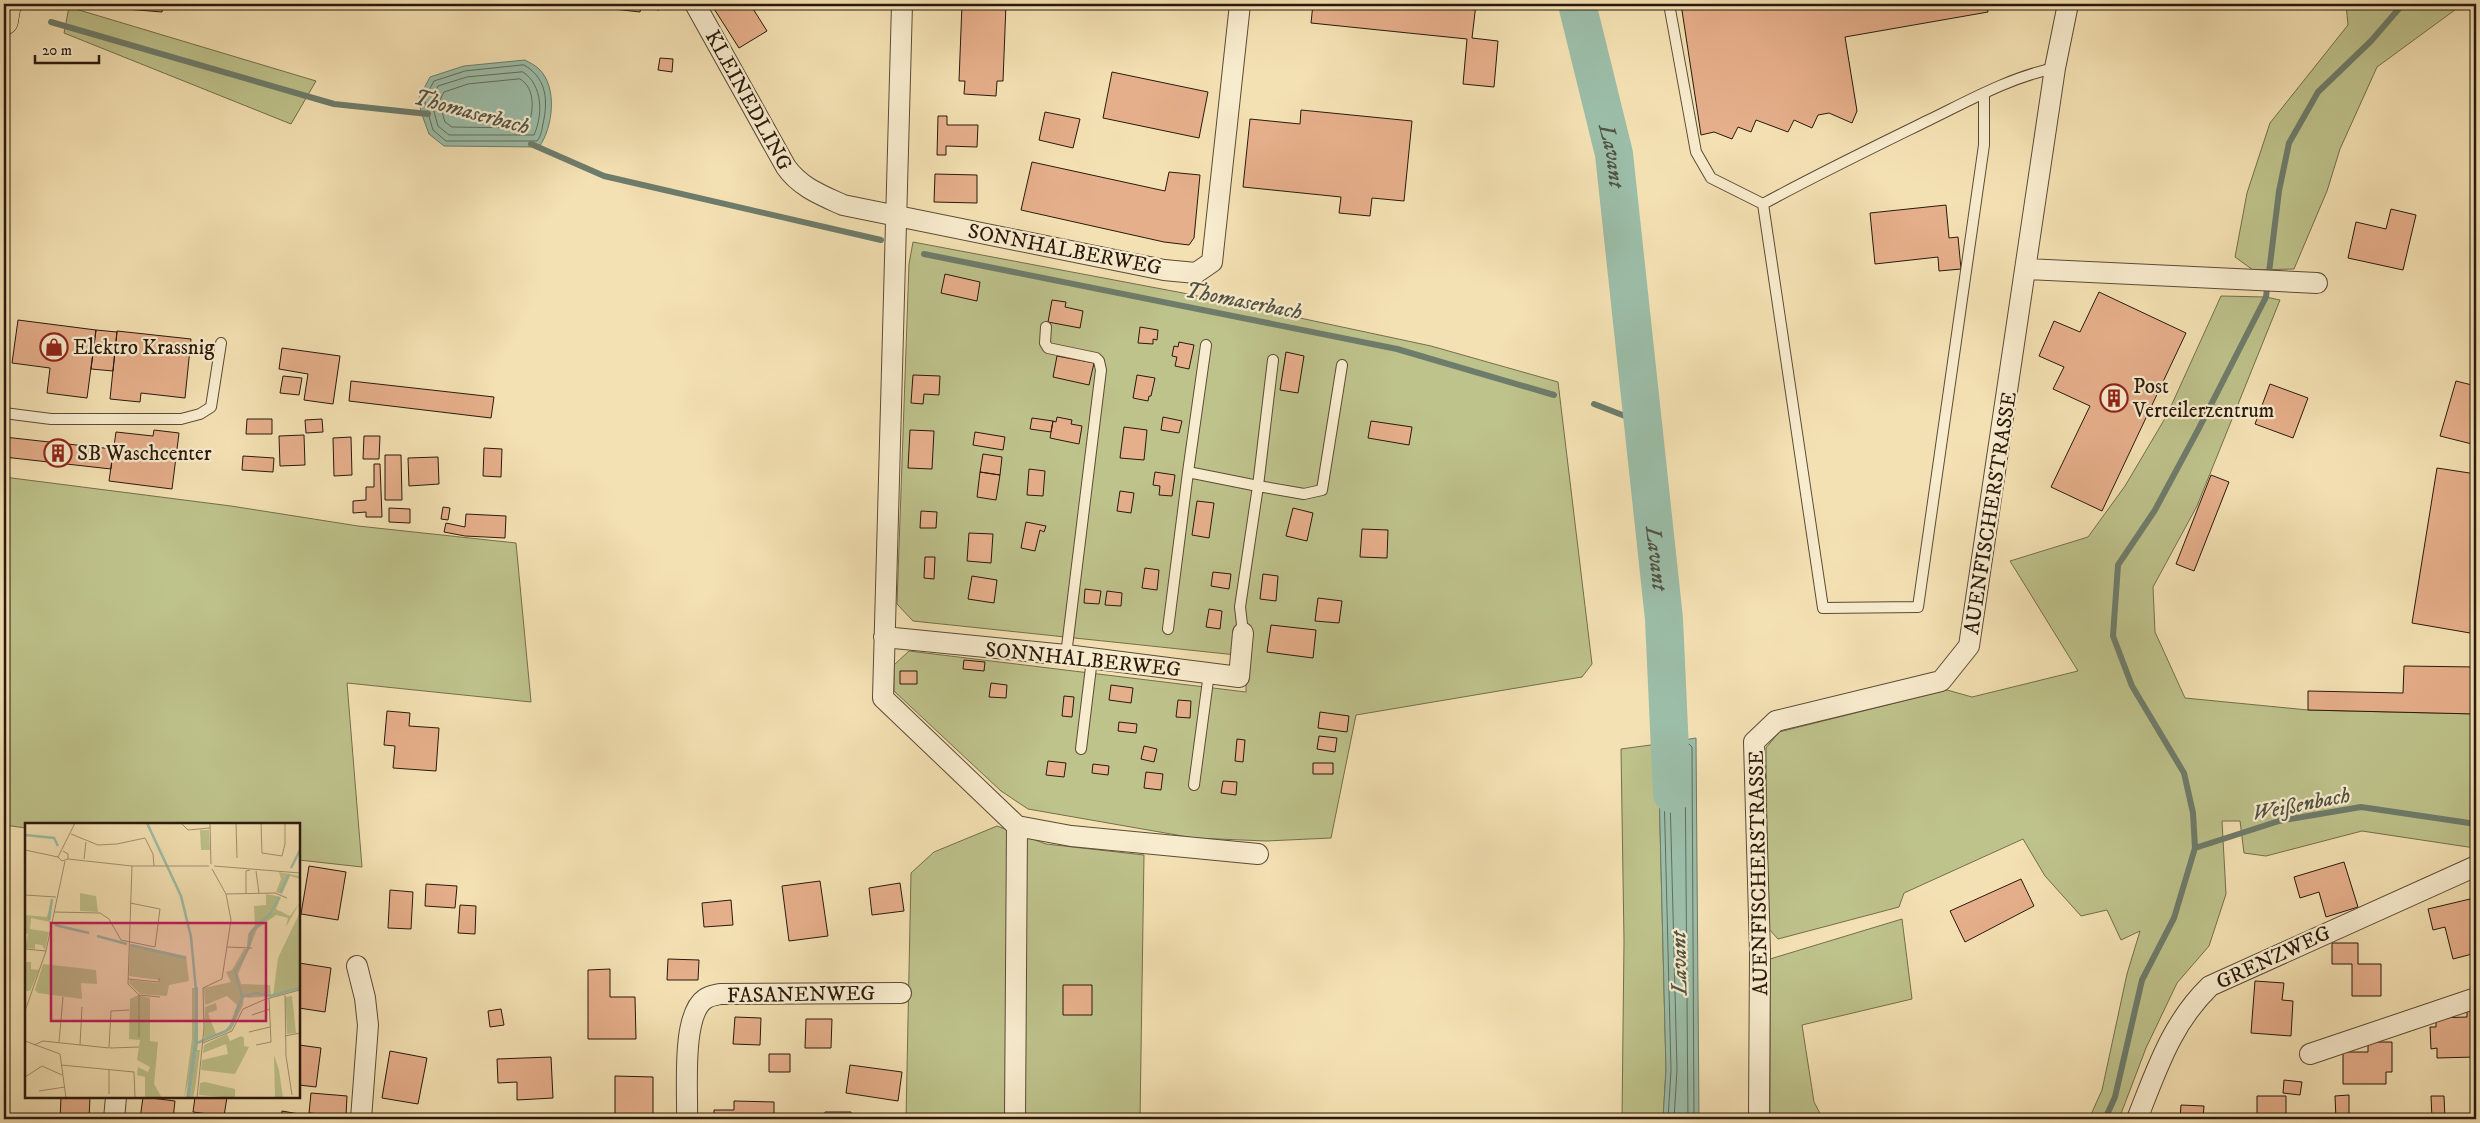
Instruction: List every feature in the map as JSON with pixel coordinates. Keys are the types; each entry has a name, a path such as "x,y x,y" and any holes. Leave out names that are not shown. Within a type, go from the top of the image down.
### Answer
{"main road":[{"path":"4,20 7,4"}],"street":[{"name":"KLEINEDLING","path":"695,4 795,180 843,205 896,215"},
{"path":"902,4 883,698 1017,826 1070,836 1258,854"},
{"name":"SONNHALBERWEG","path":"896,215 1164,270 1196,272 1212,262 1240,4"},
{"name":"AUENFISCHERSTRASSE","path":"1759,1119 1760,952 1754,742 1776,721 1941,681 1970,646 2056,68 2068,4"},
{"path":"2026,269 2317,284"},
{"name":"SONNHALBERWEG","path":"884,637 1066,655 1239,676 1243,632"},
{"path":"1015,1119 1017,826"},
{"name":"GRENZWEG","path":"2137,1119 2175,1028 2191,1004 2210,986 2476,866"},
{"path":"357,966 365,998 368,1025 361,1119"},
{"name":"FASANENWEG","path":"687,1119 689,1035 696,1011 705,999 720,994 901,993"},
{"path":"2310,1054 2476,998"},
{"path":"114,1119 116,1098"}],"lane":[{"path":"1669,4 1696,152 1711,178 1763,204"},
{"path":"1763,204 1814,176 1984,93 2037,72 2056,68"},
{"path":"1763,204 1823,608 1918,606 1984,145 1984,93"},
{"path":"1046,327 1045,343 1048,348 1096,358 1099,361 1101,370 1066,655"},
{"path":"4,413 50,419 180,419 192,416 211,407 221,343"},
{"path":"1168,629 1206,345"},
{"path":"1243,632 1240,607 1258,486 1273,360"},
{"path":"1188,472 1304,494 1322,490 1342,365"},
{"path":"1081,749 1092,659"},
{"path":"1194,785 1209,673"}],"green space":[{"path":"2346,4 2463,4 2377,67 2340,149 2327,191 2294,269 2253,270 2235,257 2247,193 2270,123 2348,25"},
{"path":"69,7 316,81 291,124 64,33"},
{"path":"913,242 1183,293 1431,346 1558,382 1592,664 1582,677 1356,715 1331,838 1266,841 1194,838 1028,809 1001,791 894,691 894,665 909,651 1246,692 1246,656 913,621 897,604 909,264"},
{"path":"2221,296 2266,297 2280,300 2197,506 2153,587 2155,632 2185,698 2308,710 2476,714 2476,847 2362,831 2266,856 2244,853 2240,821 2222,821 2226,894 2209,946 2177,983 2146,1048 2119,1119 2089,1119 2102,1090 2127,974 2140,931 2121,940 2107,910 2081,916 2045,876 2023,839 1904,893 1899,907 1778,939 1768,928 1766,748 1779,732 1947,690 1972,697 2078,671 2010,561 2088,537 2125,486 2167,415"},
{"path":"4,477 231,506 358,526 516,543 531,702 347,683 362,867 300,860 300,823 25,823 25,828 4,825"},
{"path":"1658,744 1666,1070 1663,1119 1622,1119 1624,941 1621,749"},
{"path":"997,826 1046,844 1144,855 1140,1119 906,1119 911,873 934,852"},
{"path":"1902,919 1912,999 1802,1025 1814,1102 1823,1119 1770,1119 1770,959"}],"water":[{"path":"525,60 537,68 545,77 551,97 548,129 539,147 444,146 429,134 421,112 419,98 430,77 464,66"},
{"path":"1696,738 1699,1119 1663,1119 1666,1070 1658,744"}],"building":[{"path":"126,4 163,4 162,12 126,9"},
{"path":"596,4 660,4 659,10 641,7 640,12 596,7"},
{"path":"711,4 750,4 767,31 739,48"},
{"path":"962,4 1006,4 1003,81 997,81 996,96 964,94 965,81 959,81"},
{"path":"1313,4 1476,4 1472,38 1498,41 1494,87 1463,84 1467,39 1311,23"},
{"path":"1681,4 1987,4 1988,12 1845,37 1857,111 1852,123 1829,113 1818,115 1812,128 1794,120 1788,132 1756,120 1751,132 1738,127 1732,139 1714,132 1701,135"},
{"path":"660,58 673,59 672,72 658,70"},
{"path":"1112,72 1208,92 1199,138 1103,118"},
{"path":"1301,110 1412,121 1404,201 1372,198 1370,216 1339,213 1341,197 1243,187 1250,119 1300,124"},
{"path":"1045,112 1080,119 1073,148 1039,140"},
{"path":"938,116 947,116 947,125 978,125 977,147 946,146 946,155 937,155"},
{"path":"1032,162 1165,191 1169,172 1200,175 1194,238 1189,245 1164,242 1021,210"},
{"path":"935,174 977,175 977,203 934,202"},
{"path":"1946,205 1949,238 1958,237 1961,269 1939,271 1938,257 1875,264 1870,213"},
{"path":"2391,209 2416,215 2403,270 2348,258 2356,222 2386,229"},
{"path":"945,274 980,282 977,301 941,293"},
{"name":"Post Verteilerzentrum","path":"2099,292 2186,333 2102,511 2051,487 2090,406 2053,389 2064,367 2039,356 2054,321 2080,332"},
{"path":"1052,300 1066,302 1065,307 1083,311 1080,328 1048,322"},
{"name":"Elektro Krassnig","path":"18,320 96,330 87,398 47,393 50,368 12,363"},
{"path":"1140,327 1158,330 1157,340 1153,339 1153,344 1138,343"},
{"path":"96,330 117,332 113,371 91,369"},
{"path":"117,331 191,339 185,398 141,393 140,402 110,399"},
{"path":"1179,342 1194,345 1189,369 1175,366 1177,357 1172,356 1174,346 1178,347"},
{"path":"282,348 340,356 333,404 304,400 308,374 279,369"},
{"path":"1286,352 1304,356 1298,393 1280,390"},
{"path":"1057,356 1094,363 1089,385 1053,377"},
{"path":"913,375 940,376 939,395 924,394 923,404 911,403"},
{"path":"1137,375 1155,378 1148,401 1133,398"},
{"path":"283,376 302,378 299,395 280,393"},
{"path":"351,381 494,397 491,418 349,401"},
{"path":"2456,381 2476,386 2476,445 2440,436"},
{"path":"2270,384 2308,398 2293,438 2255,424"},
{"path":"1057,417 1072,420 1071,424 1082,426 1079,444 1050,438 1053,421 1056,422"},
{"path":"1163,417 1182,421 1179,433 1161,430"},
{"path":"1032,418 1053,421 1051,432 1030,429"},
{"path":"247,419 272,419 272,434 246,434"},
{"path":"322,419 323,432 306,433 305,420"},
{"path":"1371,421 1412,427 1409,445 1368,438"},
{"path":"1124,427 1147,430 1144,460 1120,458"},
{"path":"154,430 179,433 172,489 109,481 116,432 153,436"},
{"path":"910,430 934,431 932,469 908,468"},
{"path":"975,432 1005,437 1003,450 973,445"},
{"path":"304,435 305,465 280,466 279,436"},
{"path":"364,436 380,436 379,459 363,459"},
{"name":"SB Waschcenter","path":"4,437 113,449 111,469 4,457"},
{"path":"351,437 352,475 334,476 333,438"},
{"path":"484,448 502,449 501,477 483,476"},
{"path":"983,454 1002,457 1000,475 980,472"},
{"path":"385,455 401,455 402,500 385,500"},
{"path":"243,456 274,458 273,472 242,470"},
{"path":"438,457 439,484 409,486 408,458"},
{"path":"374,464 380,464 382,517 366,517 366,512 353,513 353,501 366,500 366,487 374,487"},
{"path":"2437,468 2476,474 2476,634 2412,623"},
{"path":"1029,469 1045,471 1043,496 1027,495"},
{"path":"980,472 1000,475 996,500 977,497"},
{"path":"1155,472 1175,475 1172,496 1159,495 1160,486 1153,485"},
{"path":"2211,475 2229,482 2194,571 2176,564"},
{"path":"1120,491 1134,493 1131,513 1117,511"},
{"path":"1197,501 1214,503 1209,538 1192,535"},
{"path":"443,507 450,508 448,520 441,519"},
{"path":"389,508 410,509 410,523 389,522"},
{"path":"1293,508 1313,513 1307,541 1286,536"},
{"path":"921,511 937,512 936,528 920,528"},
{"path":"466,514 506,516 505,538 465,536 444,532 446,523 465,527"},
{"path":"1026,522 1046,526 1044,532 1040,530 1035,551 1021,548"},
{"path":"1362,529 1388,530 1387,558 1360,557"},
{"path":"969,533 993,534 991,563 967,561"},
{"path":"925,557 935,557 934,579 924,578"},
{"path":"1145,568 1159,570 1157,590 1142,588"},
{"path":"1213,572 1231,574 1229,589 1211,586"},
{"path":"1263,574 1278,576 1276,601 1260,599"},
{"path":"972,576 997,580 994,603 968,599"},
{"path":"1085,589 1101,591 1099,604 1084,603"},
{"path":"1107,591 1122,593 1121,606 1105,605"},
{"path":"1318,598 1342,601 1339,623 1315,621"},
{"path":"1209,609 1222,611 1220,629 1206,627"},
{"path":"1271,625 1316,630 1313,658 1267,652"},
{"path":"964,660 985,662 984,671 963,669"},
{"path":"2404,666 2475,667 2476,714 2308,710 2308,691 2403,693"},
{"path":"900,671 917,671 917,684 900,684"},
{"path":"991,683 1007,685 1006,698 989,697"},
{"path":"1111,685 1133,688 1131,703 1109,700"},
{"path":"1064,696 1074,697 1072,717 1062,716"},
{"path":"1178,700 1191,701 1190,718 1176,717"},
{"path":"387,711 410,713 409,726 439,728 436,771 393,768 395,746 384,745"},
{"path":"1320,712 1349,716 1347,732 1318,728"},
{"path":"1119,722 1137,724 1136,733 1118,731"},
{"path":"1319,736 1337,738 1335,752 1317,749"},
{"path":"1237,739 1245,740 1243,762 1235,761"},
{"path":"1144,746 1157,749 1154,762 1141,759"},
{"path":"1048,761 1066,763 1064,777 1046,775"},
{"path":"1313,763 1333,763 1333,774 1313,774"},
{"path":"1093,764 1109,766 1108,775 1092,773"},
{"path":"1146,772 1163,774 1161,790 1144,788"},
{"path":"1223,781 1237,782 1236,795 1221,793"},
{"path":"2344,862 2358,907 2326,917 2319,892 2300,898 2294,877"},
{"path":"309,866 346,872 338,920 301,914"},
{"path":"2021,879 2034,906 1965,942 1950,911"},
{"path":"820,881 828,936 789,941 782,886"},
{"path":"900,883 904,911 872,915 869,888"},
{"path":"426,884 457,886 455,908 425,906"},
{"path":"390,890 413,892 411,929 388,928"},
{"path":"2470,899 2476,920 2476,953 2453,959 2445,927 2433,930 2428,909"},
{"path":"731,900 733,925 704,927 702,903"},
{"path":"460,905 476,906 475,934 458,933"},
{"path":"2332,943 2358,943 2358,964 2381,964 2381,996 2352,996 2352,964 2332,964"},
{"path":"668,959 699,960 698,980 667,980"},
{"path":"300,963 331,968 325,1012 300,1008"},
{"path":"610,969 610,997 635,997 636,1039 588,1039 588,970"},
{"path":"2255,981 2284,983 2282,1000 2293,1001 2291,1036 2251,1033"},
{"path":"1063,985 1092,985 1092,1015 1063,1015"},
{"path":"2467,1007 2476,1007 2476,1057 2437,1058 2437,1048 2431,1049 2430,1027 2436,1027 2436,1018 2467,1017"},
{"path":"501,1009 504,1025 490,1027 488,1011"},
{"path":"735,1017 761,1018 760,1045 733,1044"},
{"path":"806,1019 832,1019 831,1048 805,1048"},
{"path":"2368,1042 2392,1042 2392,1072 2386,1072 2386,1084 2343,1084 2343,1052 2368,1052"},
{"path":"300,1045 321,1048 316,1087 300,1085"},
{"path":"390,1051 427,1058 418,1104 382,1098"},
{"path":"769,1054 790,1054 790,1072 769,1072"},
{"path":"551,1057 553,1098 517,1100 517,1082 498,1083 497,1059"},
{"path":"850,1065 902,1072 898,1101 846,1093"},
{"path":"615,1076 653,1077 653,1119 615,1119"},
{"path":"2284,1080 2302,1082 2300,1095 2283,1093"},
{"path":"311,1093 347,1096 346,1116 309,1113"},
{"path":"2349,1095 2349,1119 2336,1119 2335,1096"},
{"path":"2257,1096 2286,1096 2286,1119 2257,1119"},
{"path":"2431,1096 2444,1096 2445,1119 2432,1119"},
{"path":"61,1098 90,1098 89,1119 60,1119"},
{"path":"143,1098 175,1101 173,1119 140,1119"},
{"path":"195,1098 227,1098 224,1116 193,1112"},
{"path":"734,1101 774,1102 774,1119 714,1119 714,1110 734,1110"},
{"path":"2181,1105 2204,1106 2203,1119 2180,1119"},
{"path":"282,1111 310,1116 310,1119 281,1119"},
{"path":"825,1112 851,1112 851,1119 825,1119"},
{"path":"954,1115 981,1116 981,1119 954,1119"}],"waterway":[{"name":"Lavant","path":"1577,4 1614,154 1664,619 1672,794"},
{"path":"2105,1119 2115,1097 2142,980 2174,918 2195,848 2193,813 2184,773 2132,686 2113,636 2118,565 2155,510 2266,297 2279,191 2289,143 2318,92 2371,41 2403,4"},
{"name":"Thomaserbach","path":"51,22 334,104 428,114"},
{"name":"Thomaserbach","path":"531,144 604,176 881,240"},
{"name":"Thomaserbach","path":"924,254 1397,349 1554,395"},
{"name":"Thomaserbach","path":"1594,404 1643,423"},
{"name":"Weißenbach","path":"2195,848 2279,821 2361,807 2476,824"}],"place":[{"name":"Elektro Krassnig","path":"54,347"},
{"name":"Post Verteilerzentrum","path":"2114,398"},
{"name":"SB Waschcenter","path":"58,453"}]}
